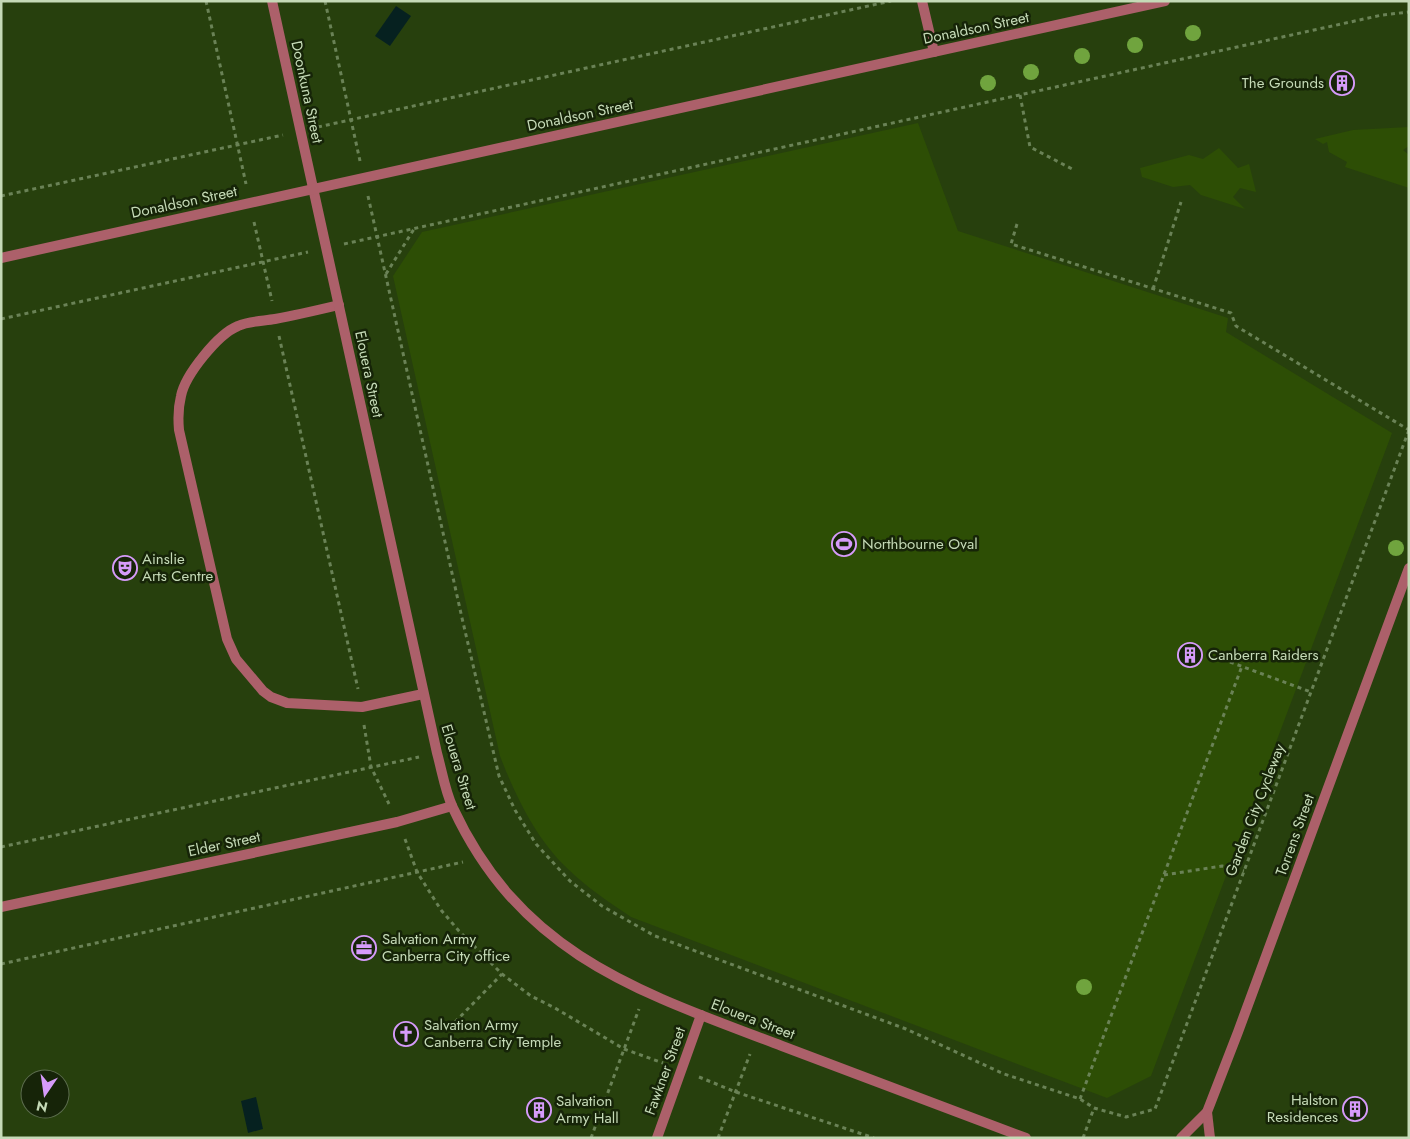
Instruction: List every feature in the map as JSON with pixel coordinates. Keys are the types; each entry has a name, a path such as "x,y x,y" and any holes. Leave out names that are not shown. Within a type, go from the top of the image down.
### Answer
{"street":[{"name":"Doonkuna Street","path":"272,1 313,189"},
{"path":"922,1 934,52"},
{"name":"Donaldson Street","path":"1,258 1165,1"},
{"name":"Elouera Street","path":"313,189 437,753 452,806 480,858 499,884 520,908 553,938 588,962 645,992 1026,1138"},
{"path":"339,305 240,325 229,330 199,363 186,382 181,394 178,413 179,430 227,639 236,659 264,691 271,697 287,703 362,707 424,694"},
{"name":"Torrens Street","path":"1181,1138 1207,1112 1245,1014 1409,568"},
{"name":"Elder Street","path":"1,906 397,822 452,806"},
{"name":"Fawkner Street","path":"657,1138 702,1015"},
{"name":"Torrens Street","path":"1207,1112 1210,1138"}],"path":[{"path":"206,1 362,707 371,767 410,849 417,872 441,910 459,931 502,974 531,996 624,1049 736,1092 874,1138"},
{"path":"325,1 499,776 515,810 536,844 570,881 602,906 655,936 906,1029 1004,1074 1080,1100 1094,1108 1083,1138"},
{"path":"860,1 861,8"},
{"path":"1,196 891,1"},
{"path":"1,319 1382,16 1409,12"},
{"path":"1020,95 1030,148 1074,170"},
{"path":"1153,289 1181,202"},
{"path":"1017,224 1011,244 1231,313 1236,326 1409,430"},
{"path":"386,275 415,228"},
{"name":"Garden City Cycleway","path":"1094,1108 1126,1117 1154,1110 1409,430"},
{"path":"1230,662 1311,692"},
{"path":"1080,1100 1242,666"},
{"path":"1,847 437,753"},
{"path":"1,964 480,858"},
{"path":"1164,876 1222,866 1244,871"},
{"path":"455,1022 502,974"},
{"path":"591,1138 645,992"},
{"path":"718,1138 757,1036"}],"green space":[{"path":"918,123 958,231 1228,318 1226,332 1392,433 1151,1076 1107,1098 631,917 582,882 556,856 528,816 512,786 500,756 393,276 422,232"},
{"path":"1409,127 1409,146 1403,150 1409,155 1409,188 1345,167 1347,162 1329,152 1327,142 1323,144 1315,139 1353,130"},
{"path":"1219,148 1238,168 1249,164 1256,192 1240,188 1233,197 1245,209 1201,195 1190,185 1173,187 1142,177 1140,168 1189,155 1203,159"}],"water":[{"path":"396,6 411,16 390,46 375,36"},
{"path":"256,1097 263,1129 248,1133 241,1101"}],"place":[{"name":"The Grounds","path":"1342,83"},
{"name":"Northbourne Oval","path":"844,544"},
{"name":"Ainslie Arts Centre","path":"125,568"},
{"name":"Canberra Raiders","path":"1190,655"},
{"name":"Salvation Army Canberra City office","path":"364,948"},
{"name":"Salvation Army Canberra City Temple","path":"406,1034"},
{"name":"Halston Residences","path":"1355,1109"},
{"name":"Salvation Army Hall","path":"539,1110"}]}
